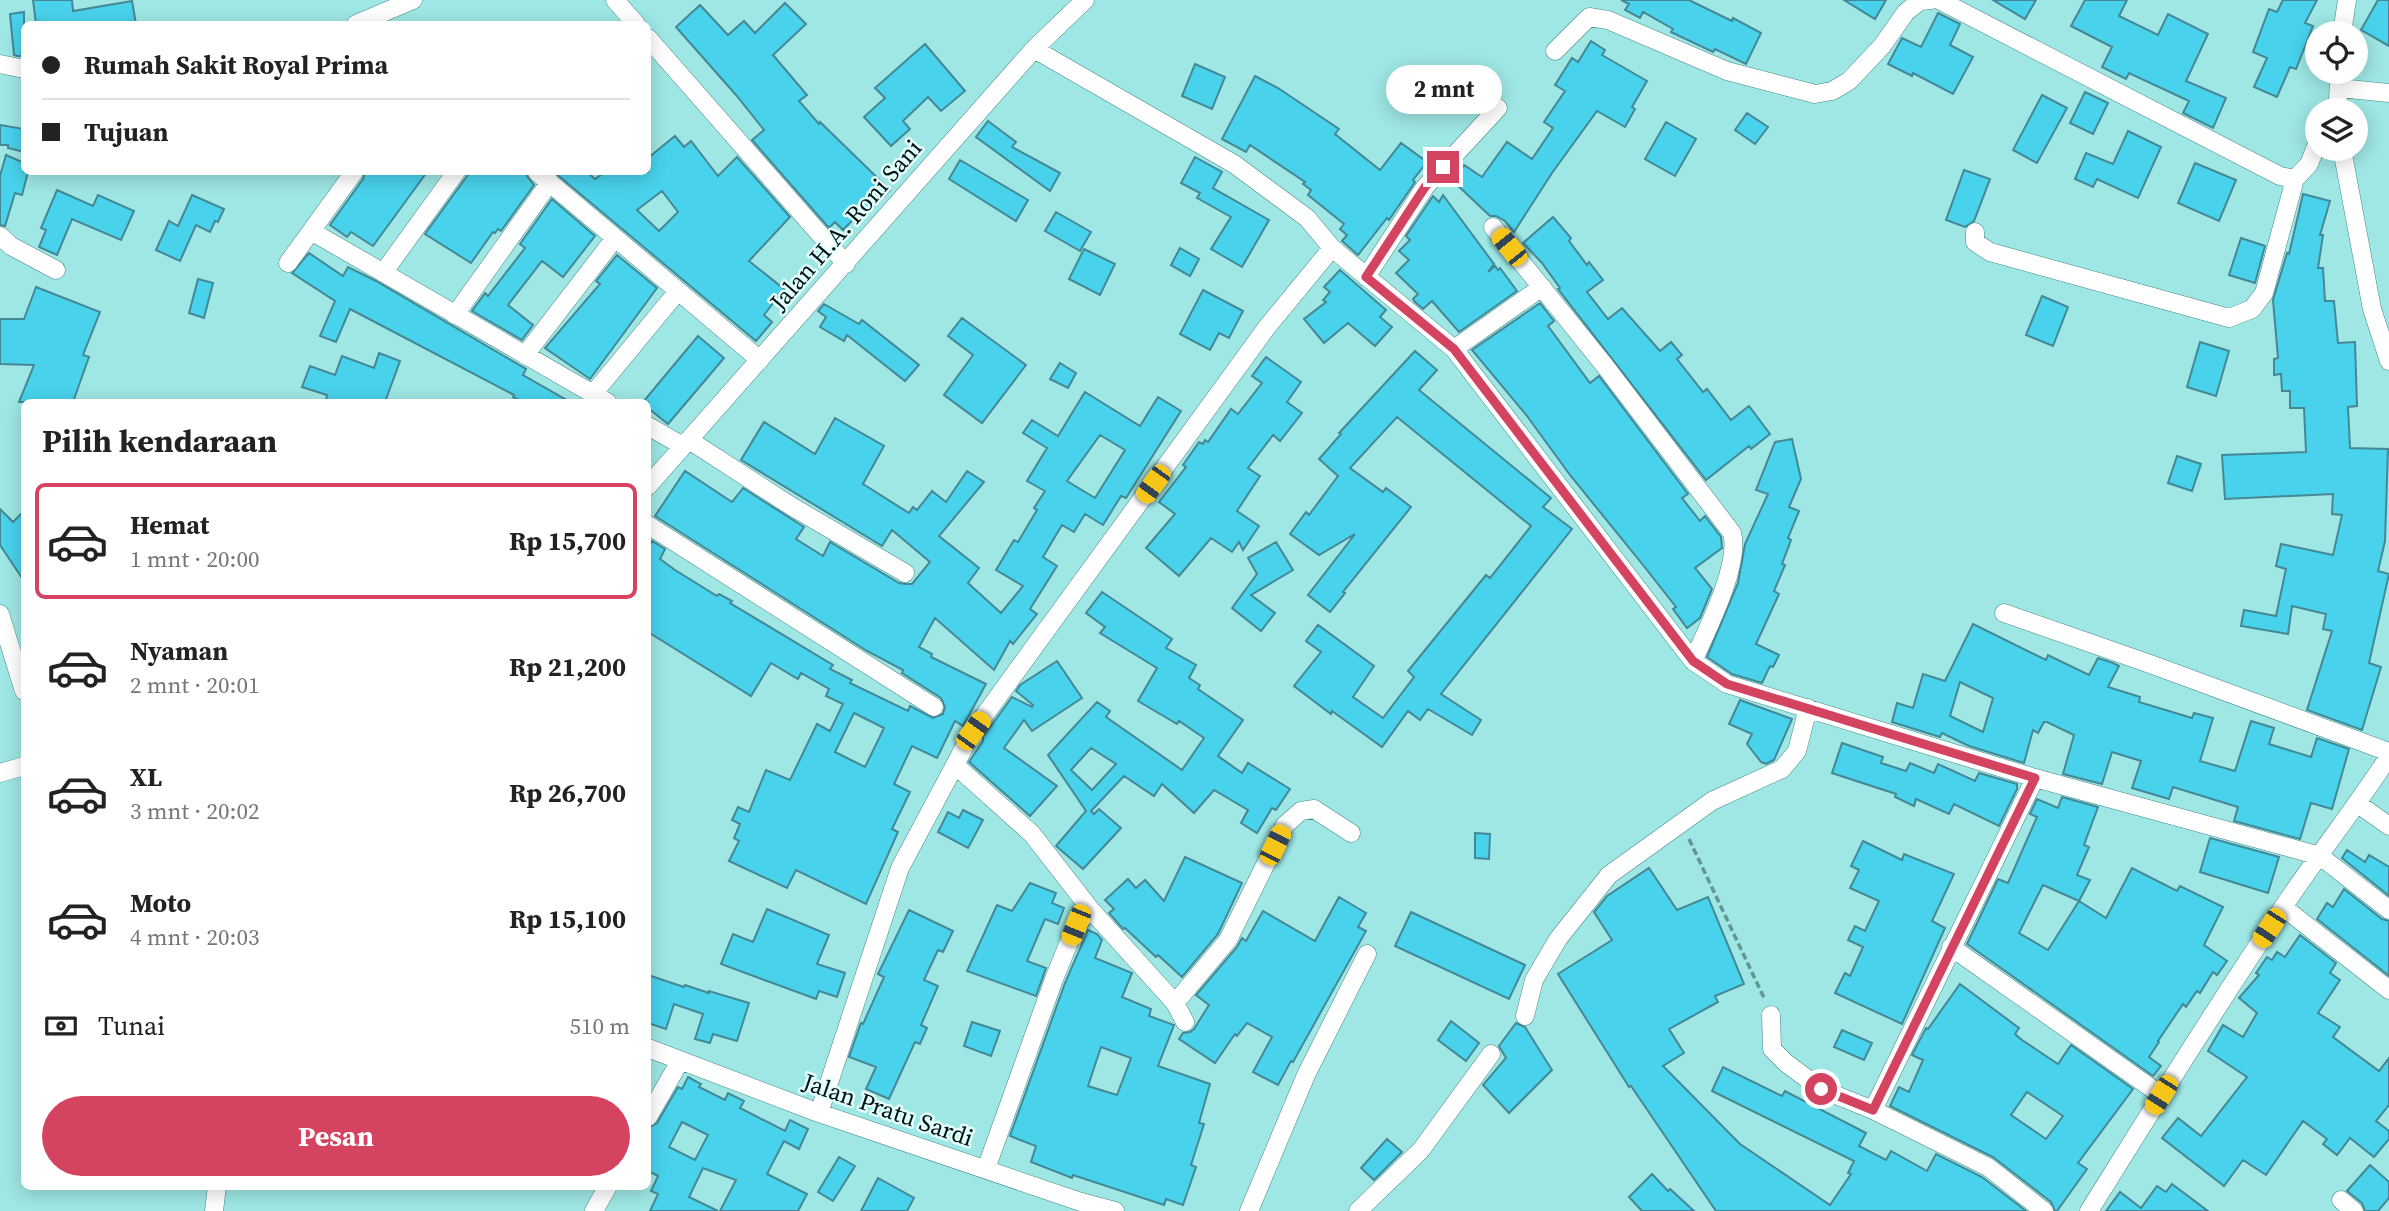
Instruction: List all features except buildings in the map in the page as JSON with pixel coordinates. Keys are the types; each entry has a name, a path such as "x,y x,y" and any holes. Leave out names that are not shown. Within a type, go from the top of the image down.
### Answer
{"street":[{"path":"363,21 413,0"},
{"path":"615,0 633,21"},
{"name":"Jalan H.A. Roni Sani","path":"651,483 1034,49 1085,0"},
{"path":"1555,51 1589,17 1608,20 1727,71 1815,94 1832,91 1849,81 1882,46 1906,12 1920,1 1931,0"},
{"path":"1939,0 2280,176 2295,179"},
{"path":"2344,21 2347,0"},
{"path":"651,41 846,264"},
{"path":"1034,49 1234,164 1307,218 1332,248 1454,349 1693,661 1727,684 2035,778 2320,856 2389,910"},
{"path":"0,64 21,68"},
{"path":"2354,84 2389,93"},
{"path":"1366,277 1425,187 1497,108"},
{"path":"1975,232 1975,242 1990,252 2229,318 2252,309 2264,293 2295,179 2310,161"},
{"path":"2344,161 2372,309 2389,361"},
{"path":"288,263 352,175"},
{"path":"383,273 454,175"},
{"path":"456,315 543,177 760,360"},
{"path":"1493,227 1605,366 1732,533 1734,541 1718,607 1693,661"},
{"path":"311,231 600,398 678,291"},
{"path":"0,236 11,246 56,270"},
{"path":"525,355 615,238"},
{"path":"819,1113 900,868 973,731 1267,327 1332,248"},
{"path":"1454,349 1542,287"},
{"path":"651,427 686,443 905,573"},
{"path":"651,527 934,707"},
{"path":"2004,613 2153,665 2389,754 2358,804 2283,907 2088,1211"},
{"path":"0,614 21,681"},
{"path":"1525,1016 1534,980 1558,939 1609,875 1712,801 1782,769 1797,751 1808,708"},
{"path":"955,765 1032,834 1091,910 1175,1003 1185,1022"},
{"path":"0,773 21,767"},
{"path":"1873,1110 2035,778"},
{"path":"2358,804 2389,826"},
{"path":"1175,1003 1228,940 1285,825 1301,811 1314,809 1351,833"},
{"path":"2283,907 2389,990"},
{"path":"986,1170 1054,979 1076,925 1091,910"},
{"path":"1951,947 2161,1095"},
{"path":"1249,1211 1306,1075 1367,954"},
{"path":"1771,1015 1772,1049 1821,1089 1873,1110 1988,1167 2044,1211"},
{"name":"Jalan Pratu Sardi","path":"651,1049 819,1113 986,1170 1079,1206 1115,1211"},
{"path":"1358,1211 1421,1150 1491,1054"},
{"path":"651,1112 680,1060"},
{"path":"214,1211 217,1190"},
{"path":"594,1211 606,1190"}],"path":[{"path":"1681,822 1771,1015"}],"route":[{"path":"1443,167 1425,187 1366,277 1454,349 1693,661 1727,684 2035,778 1873,1110 1821,1089"}]}
